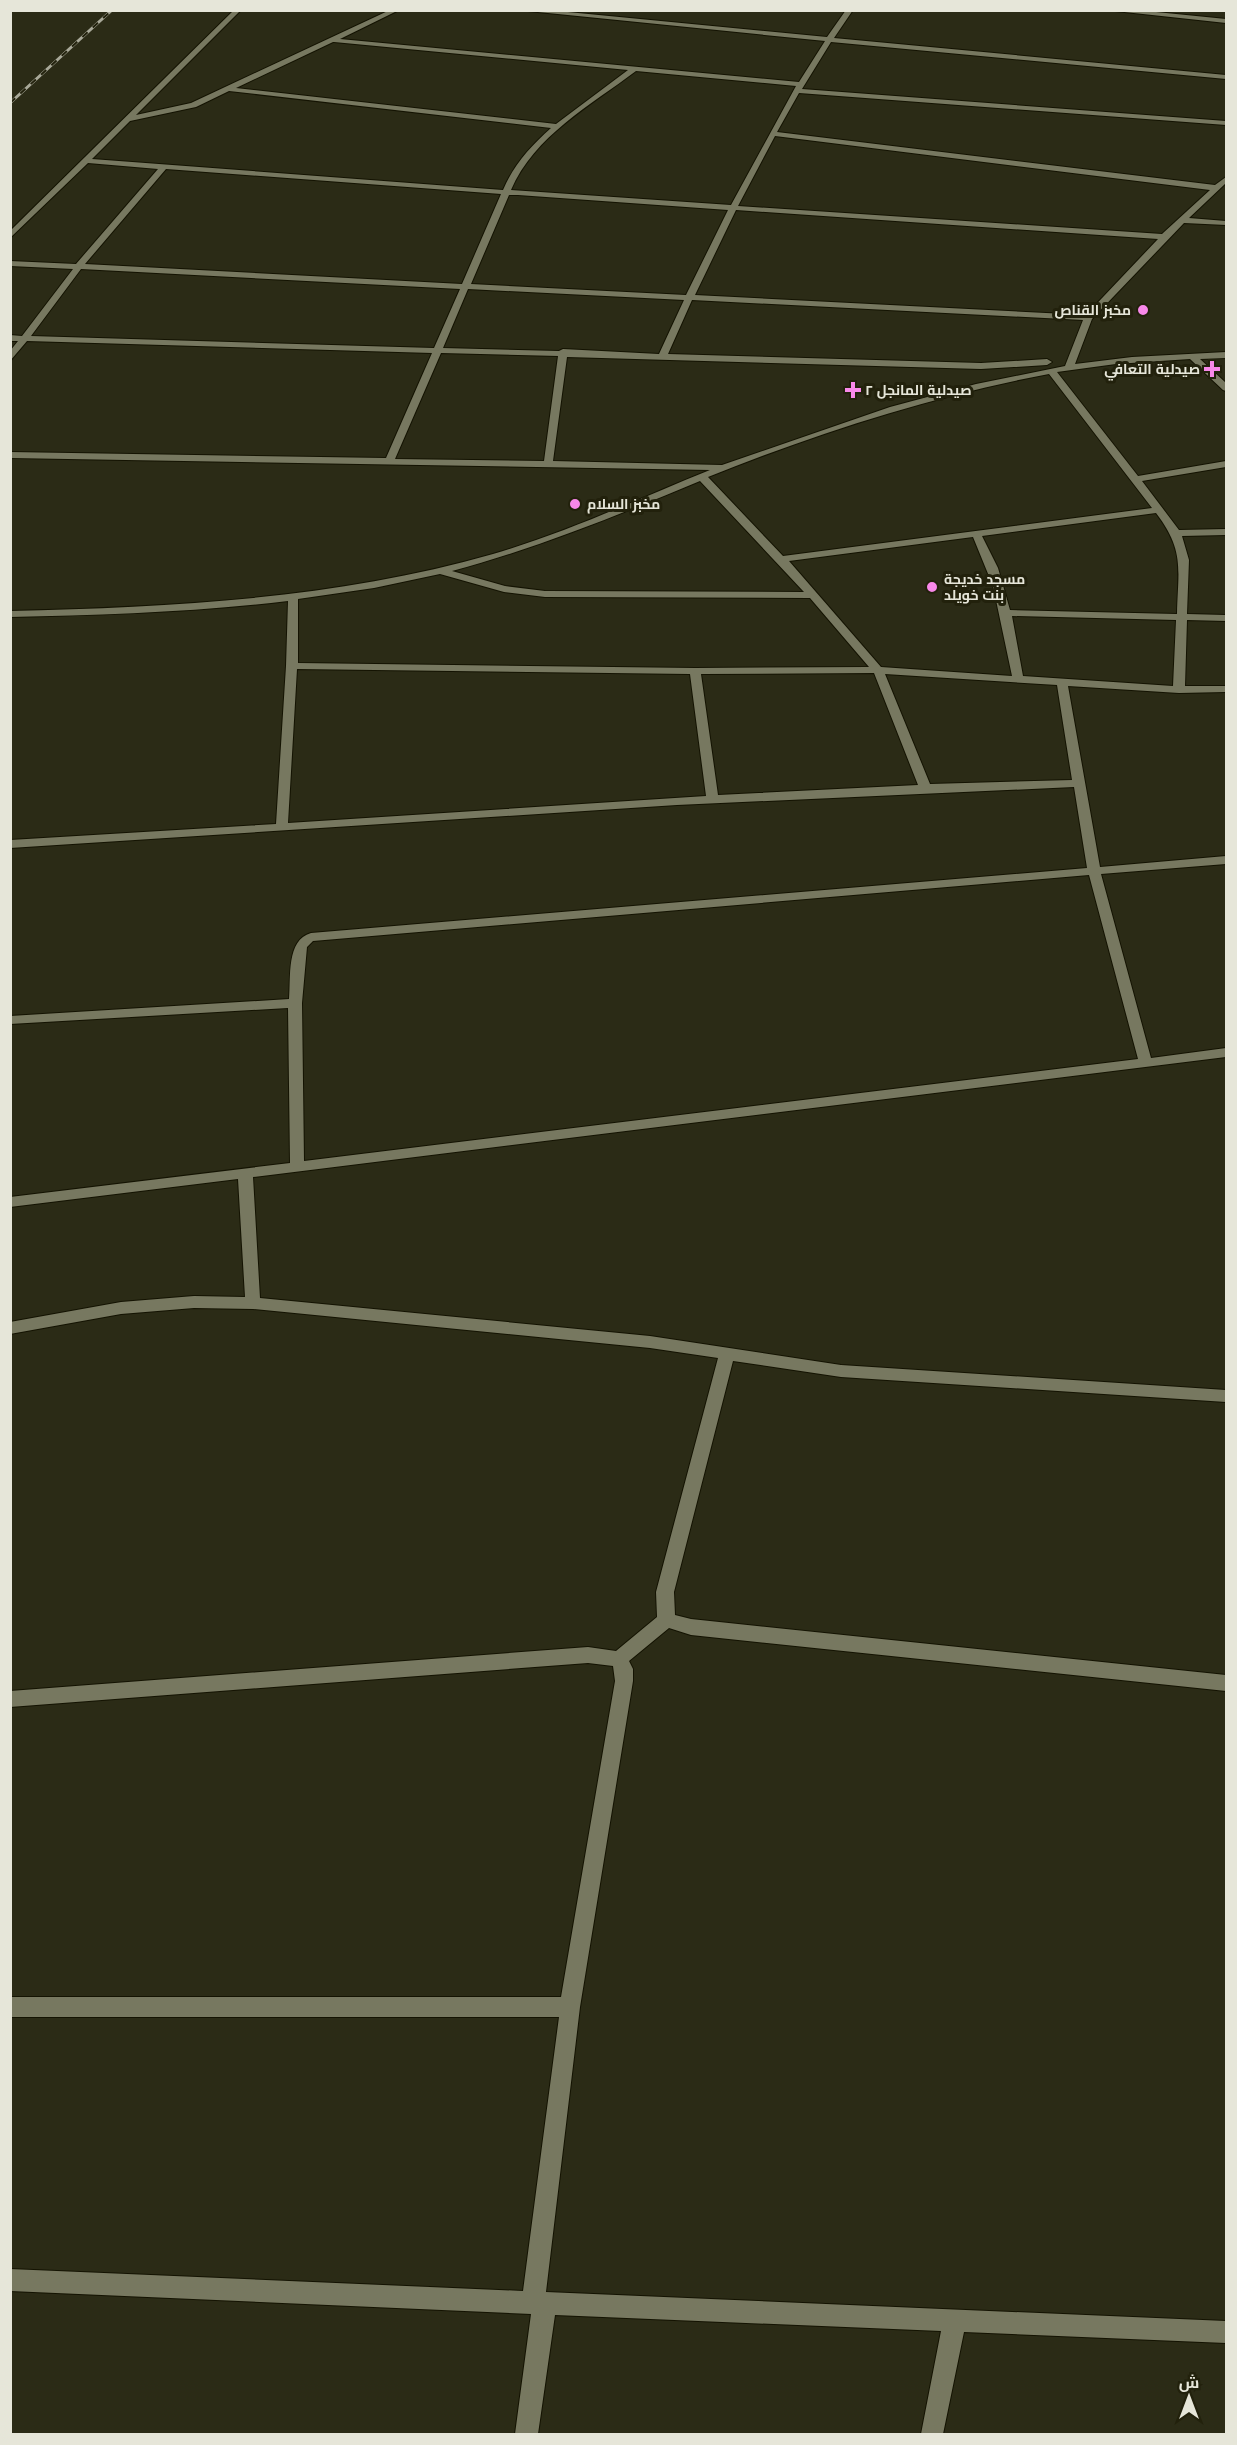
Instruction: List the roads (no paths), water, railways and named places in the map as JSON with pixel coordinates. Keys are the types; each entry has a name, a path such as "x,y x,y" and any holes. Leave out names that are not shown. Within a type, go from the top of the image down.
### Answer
{"street":[{"path":"10,236 238,10"},
{"path":"129,119 193,105 396,10"},
{"path":"521,10 827,41 1227,76"},
{"path":"663,356 731,208 798,88 827,41 850,10"},
{"path":"1109,10 1227,21"},
{"path":"334,40 635,68 798,88 1227,123"},
{"path":"389,462 439,350 503,192 524,158 557,126 635,68"},
{"path":"229,89 557,126"},
{"path":"773,134 1217,188"},
{"path":"85,160 503,192 1164,237"},
{"path":"10,358 79,266 164,167"},
{"path":"1070,364 1088,318 1164,237 1227,179"},
{"path":"1183,220 1227,223"},
{"path":"10,263 464,288 689,296 1088,318"},
{"path":"10,338 563,352 981,366 1070,364 1227,355"},
{"path":"548,464 563,352"},
{"path":"1193,357 1227,388"},
{"path":"10,614 182,609 293,599 365,588 442,571 556,536 725,467 897,409 1070,364"},
{"path":"1051,370 1133,480 1176,533 1184,560 1179,690"},
{"path":"10,455 725,467"},
{"path":"1133,480 1227,464"},
{"path":"702,477 781,559 810,595 878,670 925,787"},
{"path":"781,559 1158,510"},
{"path":"1176,533 1227,532"},
{"path":"976,534 988,555 1005,613 1018,680"},
{"path":"442,571 504,589 545,594 810,595"},
{"path":"282,828 292,666 293,599"},
{"path":"1005,613 1227,618"},
{"path":"292,666 695,671 878,670 1179,690 1227,689"},
{"path":"695,671 712,797"},
{"path":"1062,683 1094,871 1146,1063"},
{"path":"10,844 282,828 712,797 925,787 1078,783"},
{"path":"297,1167 295,1003 300,947 304,940 311,937 1227,860"},
{"path":"10,1020 295,1003"},
{"path":"10,1202 1227,1053"},
{"path":"245,1174 252,1303"},
{"path":"10,1328 121,1308 194,1302 252,1303 650,1342 841,1371 1227,1396"},
{"path":"666,1620 665,1592 727,1354"},
{"path":"10,1699 588,1655 619,1659 666,1620"},
{"path":"666,1620 692,1627 1227,1683"},
{"path":"526,2434 570,2007 624,1681 624,1669 619,1659"},
{"path":"10,2007 570,2007"},
{"path":"10,2280 1227,2332"},
{"path":"932,2434 955,2320"}],"railway":[{"path":"10,103 112,10"}],"place":[{"name":"مخبز القناص","path":"1143,310"},
{"name":"صيدلية التعافي","path":"1212,369"},
{"name":"صيدلية المانجل ٢","path":"853,390"},
{"name":"مخبز السلام","path":"575,504"},
{"name":"مسجد خديجة بنت خويلد","path":"932,587"}]}
